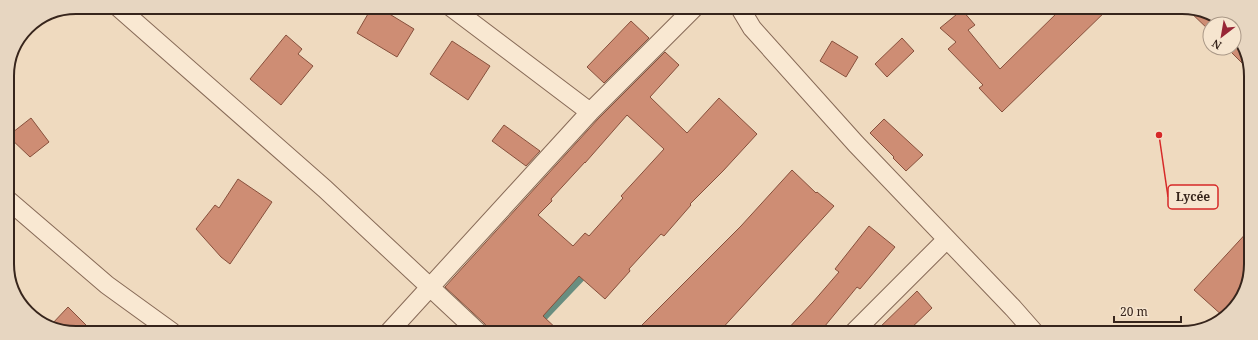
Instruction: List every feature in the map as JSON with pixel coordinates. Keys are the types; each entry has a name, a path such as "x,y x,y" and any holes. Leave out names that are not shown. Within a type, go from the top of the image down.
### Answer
{"street":[{"path":"126,14 325,189 472,326"},
{"path":"459,14 590,112"},
{"path":"394,326 590,112 688,14"},
{"path":"744,14 757,34 856,144 1029,326"},
{"path":"14,205 108,285 164,326"},
{"path":"860,326 947,239"}],"building":[{"path":"368,14 389,14 414,29 397,57 357,33"},
{"path":"957,14 965,14 975,25 968,30 1000,69 1056,14 1103,14 1002,112 979,88 983,85 948,49 956,42 940,28"},
{"path":"1193,15 1202,18 1202,23"},
{"path":"631,21 649,38 604,83 587,67"},
{"path":"286,35 302,49 298,54 313,66 281,105 250,79"},
{"path":"902,38 914,51 887,77 875,64"},
{"path":"452,41 490,66 468,100 430,74"},
{"path":"832,41 858,57 846,77 820,61"},
{"path":"665,52 679,65 650,97 687,133 719,98 757,134 690,204 691,205 664,236 661,234 629,269 630,271 605,299 579,276 543,316 554,326 486,326 445,287 598,119","holes":["627,115 664,149 621,196 623,198 589,236 585,233 573,246 538,215"]},
{"path":"1235,56 1240,56 1243,64"},
{"path":"31,118 49,142 30,157 14,142 14,131"},
{"path":"884,119 923,155 906,171 870,133"},
{"path":"504,125 540,151 526,166 492,141"},
{"path":"792,170 816,193 817,192 834,206 724,326 641,326 741,226"},
{"path":"238,179 272,202 230,264 221,257 196,229 215,205 219,208"},
{"path":"869,226 895,247 860,289 857,287 825,326 791,326 839,272 835,269"},
{"path":"1244,236 1243,276 1236,295 1223,311 1220,313 1194,290"},
{"path":"917,291 932,308 913,326 881,326"},
{"path":"68,307 87,326 64,325 54,322"}],"waterway":[{"path":"536,326 588,271"}],"place":[{"name":"Lycée","path":"1159,135"}]}
